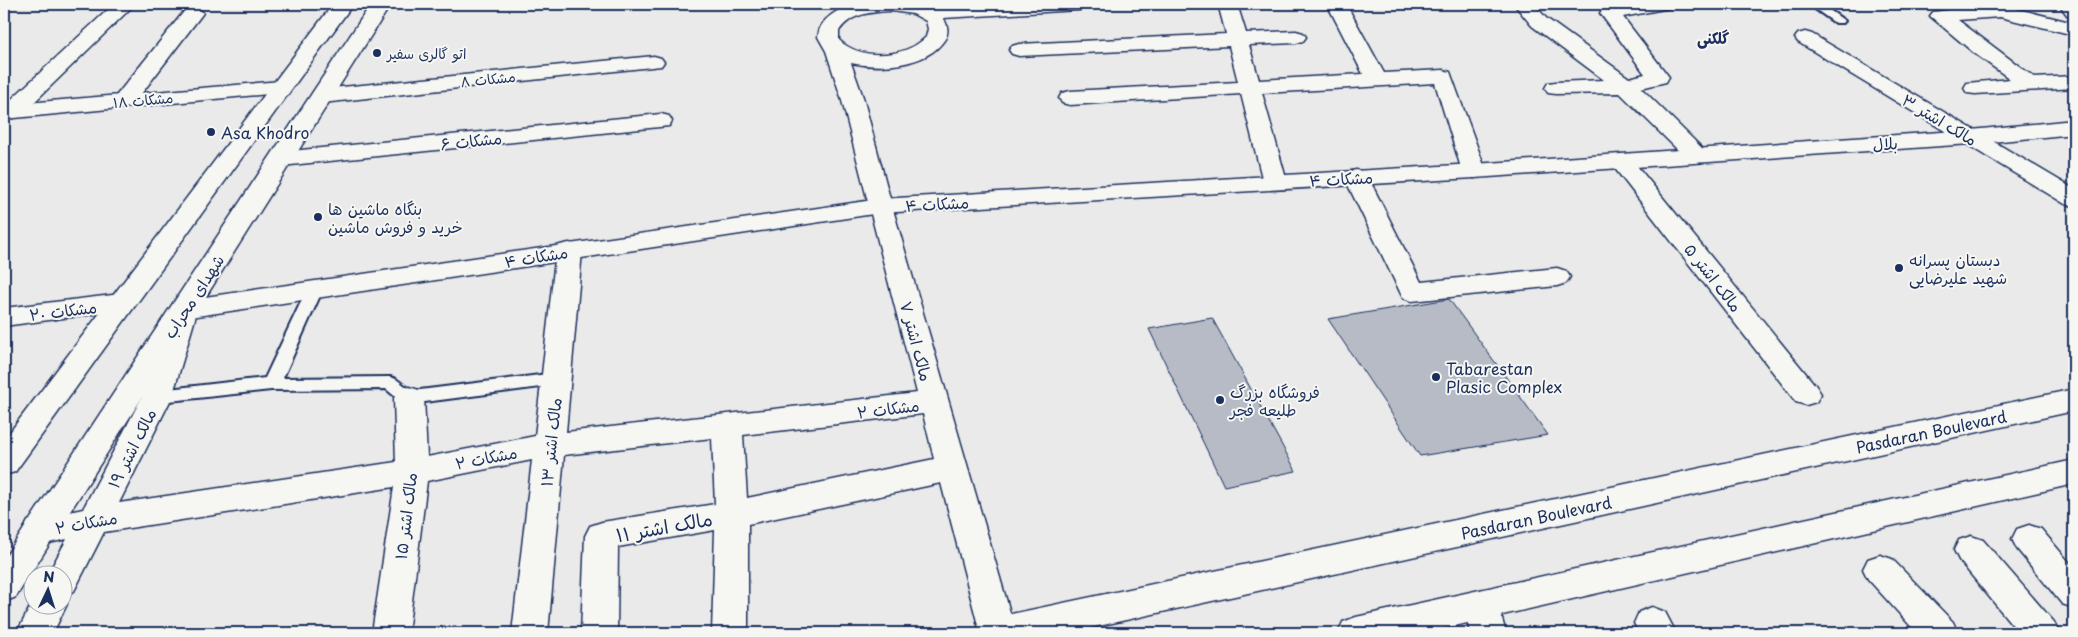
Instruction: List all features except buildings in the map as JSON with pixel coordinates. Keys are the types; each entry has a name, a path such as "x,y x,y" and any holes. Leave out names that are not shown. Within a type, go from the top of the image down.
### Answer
{"street":[{"path":"8,112 125,4"},
{"path":"4,463 343,4"},
{"name":"شهدای محراب","path":"4,587 381,4"},
{"path":"926,13 1079,4"},
{"path":"1228,4 1276,182"},
{"path":"1337,4 1377,80"},
{"path":"1524,4 1539,22 1626,86 1696,156"},
{"path":"1556,88 1626,86 1658,77 1610,12 1662,4"},
{"path":"1970,4 2074,29"},
{"path":"2068,4 2074,11"},
{"name":"مالک اشتر ۷","path":"926,13 908,7 891,5 857,10 833,23 828,32 829,41 836,49 852,97 880,206 998,633"},
{"path":"2001,11 1940,16 1981,49 2032,85"},
{"path":"124,101 193,13"},
{"path":"836,49 855,57 882,60 918,52 931,44 938,35 938,26 933,18 926,13"},
{"path":"1019,50 1296,37"},
{"name":"مالک اشتر ۳","path":"1805,38 2074,199"},
{"path":"852,97 863,78 882,60"},
{"name":"مشکات ۸","path":"322,96 654,62"},
{"path":"1070,98 1442,76 1474,171"},
{"path":"1975,88 2074,82"},
{"name":"مشکات ۱۸","path":"8,112 281,87"},
{"name":"مشکات ۶","path":"280,160 661,121"},
{"name":"بلال","path":"1696,156 1971,137 2074,127"},
{"name":"مشکات ۴","path":"184,309 880,206 1696,156"},
{"name":"مالک اشتر ۵","path":"1621,161 1806,394"},
{"path":"1356,177 1412,292 1557,276"},
{"name":"مالک اشتر ۱۳","path":"530,633 569,251"},
{"name":"مشکات ۲۰","path":"4,317 121,303"},
{"name":"مالک اشتر ۱۹","path":"71,564 157,396 184,309"},
{"name":"مالک اشتر ۱۵","path":"390,633 412,472 409,398"},
{"name":"Pasdaran Boulevard","path":"998,633 2074,400"},
{"name":"مشکات ۲","path":"40,531 94,520 412,472 550,445 934,402"},
{"path":"727,426 732,514 730,633"},
{"path":"732,514 952,468"},
{"path":"1356,633 1485,619 2074,472"},
{"name":"مالک اشتر ۱۱","path":"599,633 602,536 732,514"},
{"path":"2029,539 2074,593"},
{"path":"1970,550 2041,633"},
{"path":"1880,569 1940,633"},
{"path":"35,633 45,614"}],"lane":[{"path":"1814,4 1839,21"},
{"path":"271,384 315,289"},
{"path":"125,398 271,384 390,383 409,398 556,379"}],"place":[{"name":"اتو گالری سفیر","path":"377,53"},
{"name":"Asa Khodro","path":"211,132"},
{"name":"بنگاه ماشین ها خرید و فروش ماشین","path":"318,217"},
{"name":"دبستان پسرانه شهید علیرضایی","path":"1899,268"},
{"name":"Tabarestan Plasic Complex","path":"1436,377"},
{"name":"فروشگاه بزرگ طلیعه فجر","path":"1220,400"}],"district":[{"name":"گلکنی","path":"1713,37"}]}
